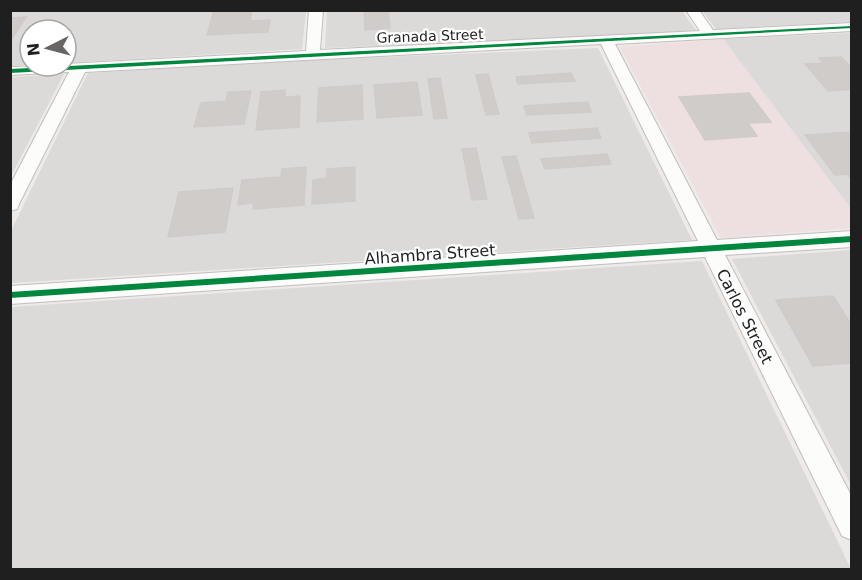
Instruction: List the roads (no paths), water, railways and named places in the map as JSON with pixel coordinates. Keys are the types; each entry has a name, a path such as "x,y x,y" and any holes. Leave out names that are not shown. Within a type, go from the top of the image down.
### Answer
{"street":[{"path":"313,54 316,10"},
{"path":"692,10 709,34"},
{"name":"Granada Street","path":"10,71 313,54 607,42 852,27"},
{"name":"Carlos Street","path":"607,42 852,526"},
{"path":"10,204 79,68"},
{"name":"Alhambra Street","path":"10,295 852,239"}]}
